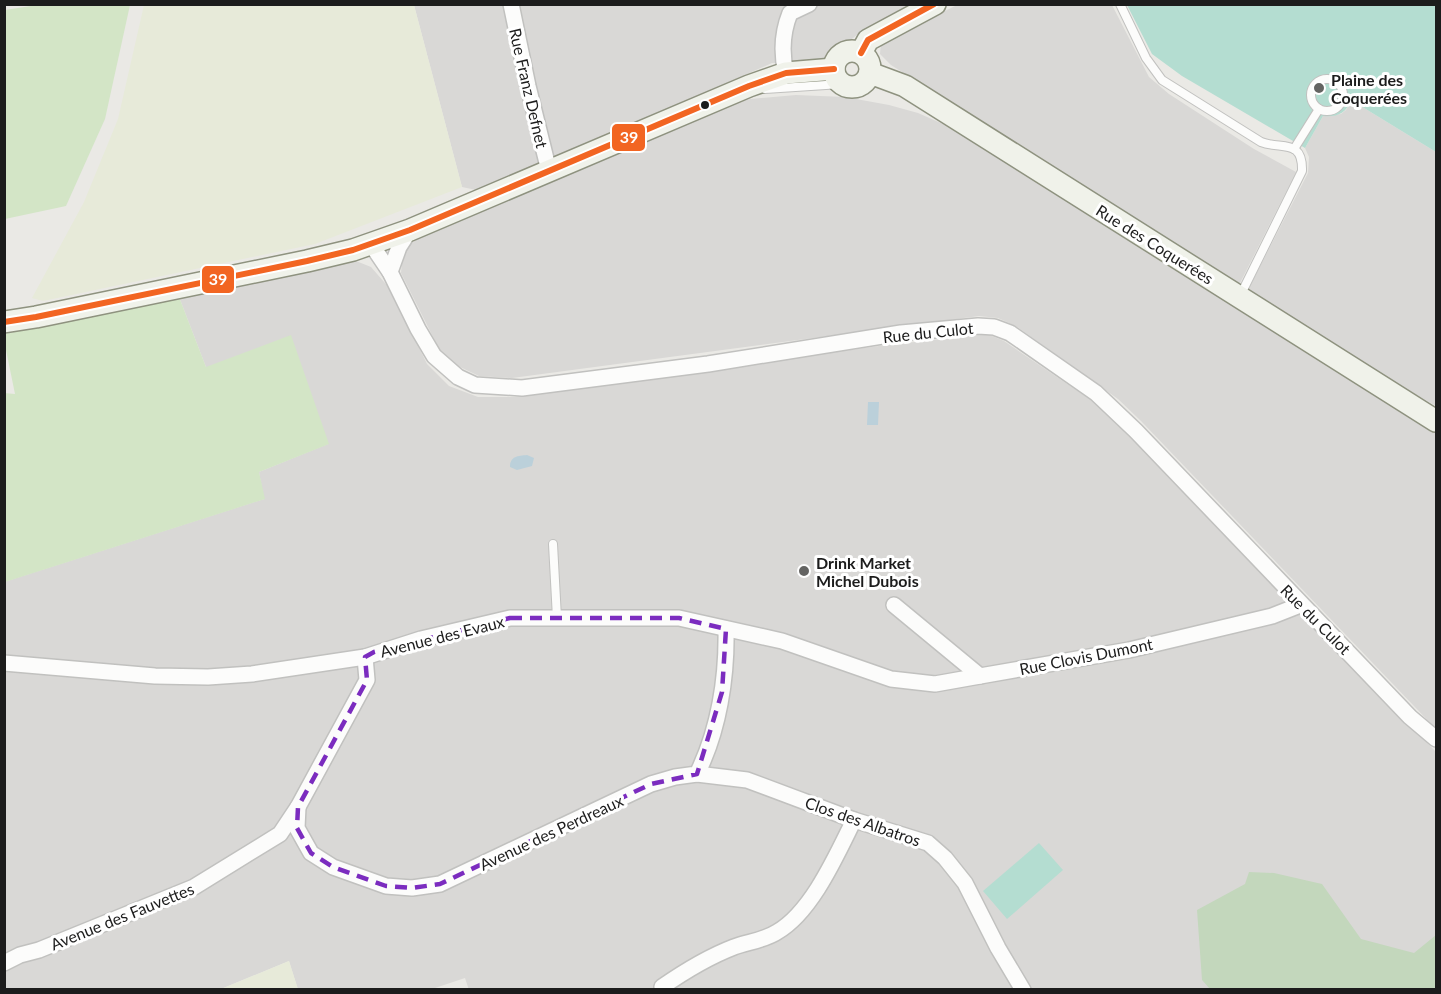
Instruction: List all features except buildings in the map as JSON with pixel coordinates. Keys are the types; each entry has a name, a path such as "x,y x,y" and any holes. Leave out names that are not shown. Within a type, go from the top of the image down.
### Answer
{"street":[{"name":"Rue Franz Defnet","path":"511,4 549,171"},
{"path":"786,73 783,59 784,29 790,13 809,4"},
{"path":"861,53 868,40 934,4"},
{"path":"852,51 861,53 869,62 870,73 862,85 848,87 838,76 837,60 843,54 852,51"},
{"path":"4,322 222,279 370,244 410,230 749,86 786,73 838,76"},
{"name":"Rue des Coquerées","path":"870,73 905,86 1437,421"},
{"path":"370,244 372,259 390,272 399,247 410,230"},
{"name":"Rue du Culot","path":"370,244 384,244 390,272 434,356 458,376 475,385 522,388 708,364 901,333 978,326 994,327 1010,333 1096,393 1410,717 1437,739"},
{"path":"894,605 980,676"},
{"name":"Rue Clovis Dumont","path":"980,676 1130,650 1272,616 1300,605"},
{"name":"Avenue des Evaux","path":"4,663 155,676 208,677 252,674 365,657 421,639 510,618 679,618 782,641 891,679 935,684 980,676"},
{"path":"697,774 707,754 722,692 727,658 726,628"},
{"name":"Avenue des Fauvettes","path":"4,963 194,887 280,834 298,807 367,680 365,657"},
{"name":"Avenue des Perdreaux","path":"298,807 297,828 311,853 333,867 387,886 412,888 440,884 651,784 697,774"},
{"name":"Clos des Albatros","path":"697,774 747,780 854,820 928,843 945,858 965,883 998,948 1023,990"},
{"path":"662,987 687,970 732,948 777,932 794,917 827,875 854,820"}],"lane":[{"path":"1120,4 1146,58 1162,80 1261,142 1272,146 1284,144 1294,149 1302,160 1302,171 1239,297"},
{"path":"749,86 763,89 838,76"},
{"path":"1326,79 1336,81 1342,87 1344,96 1341,105 1333,111 1318,109 1311,97 1312,88 1319,81 1326,79"},
{"path":"1294,149 1318,109"},
{"path":"553,544 557,618"}],"highlighted area":[{"path":"510,618 679,618 726,629 722,692 697,774 651,784 440,884 412,888 386,886 333,867 311,853 297,828 298,807 367,680 365,657 374,652"}],"shaded area":[{"path":"414,5 913,5 862,31 825,60 772,63 481,191 462,187"},
{"path":"957,5 1112,5 1149,77 1169,94 1254,149 1296,172 1239,285 891,65 880,54 881,43"},
{"path":"796,95 845,97 889,105 918,113 959,131 1436,430 1436,729 1118,399 1016,326 998,318 979,316 512,378 479,376 456,365 439,349 401,273 403,251 428,230 715,109 750,99"},
{"path":"1351,100 1436,152 1436,406 1379,374 1248,290 1308,173 1309,157 1305,148 1323,116 1341,114"},
{"path":"346,257 371,267 391,290 427,364 449,386 478,397 515,397 879,346 987,334 1004,341 1101,407 1436,752 1436,953 1361,990 469,990 465,978 432,989 298,990 289,961 221,989 5,989 4,582 264,499 259,472 328,444 206,367 179,297"}],"green space":[{"path":"37,5 130,5 105,119 66,206 5,219 5,10"},
{"path":"144,5 414,5 462,187 315,244 43,301 32,298 84,202 118,119"},
{"name":"Plaine des Coquerées","path":"1127,5 1436,5 1436,152 1351,100 1340,114 1323,116 1305,148 1182,76 1152,54"},
{"path":"179,297 206,367 291,335 329,444 259,472 265,499 5,582 4,393 15,394 5,345 5,334"},
{"path":"1039,843 1063,870 1007,919 983,891"},
{"path":"1249,872 1274,873 1322,884 1361,939 1414,953 1436,935 1436,989 1210,989 1202,980 1197,910 1245,884"},
{"path":"289,961 298,989 221,989"}],"water":[{"path":"868,402 879,402 878,425 867,425"},
{"path":"527,455 534,458 532,466 517,470 510,467 513,459"}],"transit line":[{"name":"39","path":"861,53 868,40 934,4"},
{"name":"39","path":"4,322 353,250 410,230 749,86 786,73 834,69"}],"place":[{"name":"Plaine des Coquerées","path":"1319,88"},
{"name":"Drink Market Michel Dubois","path":"804,571"}]}
